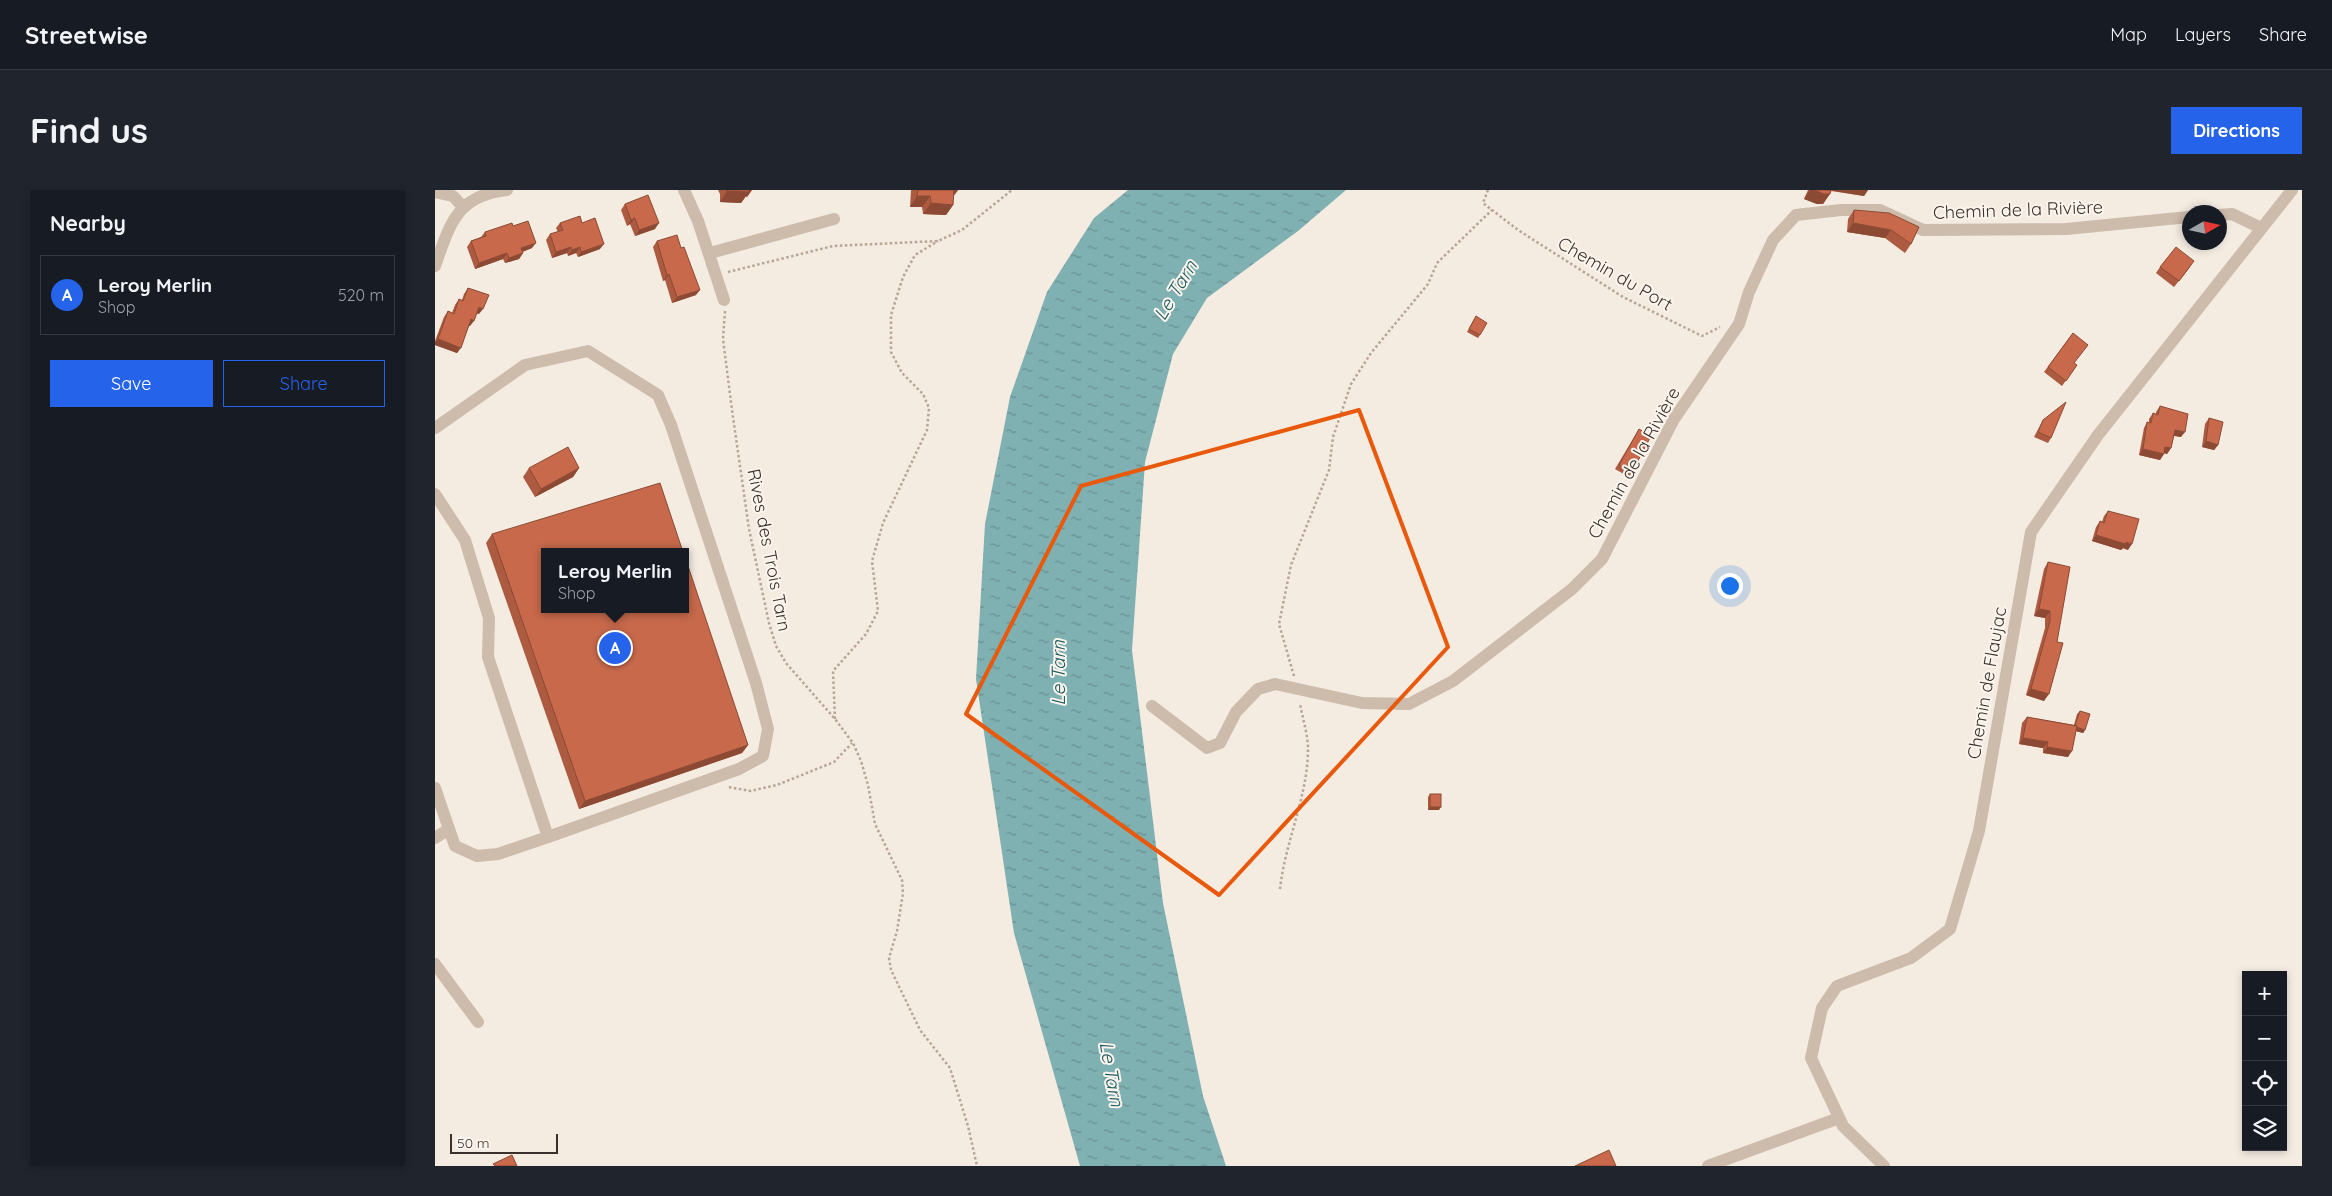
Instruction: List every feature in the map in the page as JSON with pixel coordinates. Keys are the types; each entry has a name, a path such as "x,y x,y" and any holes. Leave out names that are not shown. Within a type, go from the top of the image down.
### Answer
{"street":[{"path":"435,266 453,219 463,207 481,195 507,190"},
{"path":"684,190 710,253 724,300"},
{"name":"Chemin de Flaujac","path":"1884,1166 1843,1126 1811,1058 1822,1008 1837,986 1911,958 1950,929 1979,831 2031,532 2098,435 2292,190"},
{"path":"435,192 453,196 463,207"},
{"name":"Chemin de la Rivière","path":"1152,706 1207,748 1220,743 1236,712 1258,688 1275,684 1362,703 1409,704 1453,681 1572,589 1602,559 1674,420 1739,324 1749,292 1773,240 1796,215 1841,210 1880,210 1923,230 2066,229 2182,218"},
{"path":"2227,214 2231,214 2261,228"},
{"path":"710,253 834,219"},
{"path":"435,428 525,364 589,351 658,395 674,435 756,683 768,729 763,756 739,769 498,854 477,856 455,846 435,788"},
{"path":"435,494 465,540 489,618 488,657 548,837"},
{"path":"435,838 449,829"},
{"path":"435,964 440,982 478,1022"},
{"path":"1709,1166 1839,1118"}],"path":[{"path":"835,719 833,671 866,634 878,611 871,561 883,523 927,430 929,408 923,394 902,372 891,352 891,315 903,277 915,255 938,241 962,230 1012,190"},
{"path":"1280,889 1282,865 1303,788 1308,748 1297,689 1279,624 1291,565 1329,470 1333,437 1351,384 1371,352 1428,284 1437,263 1492,210 1483,203 1488,190"},
{"name":"Chemin du Port","path":"1492,210 1517,230 1623,297 1702,336 1727,323"},
{"path":"717,274 833,246 938,241"},
{"name":"Rives des Trois Tarn","path":"724,300 723,339 732,410 749,529 769,623 776,646 787,663 853,743 868,785 875,824 901,880 903,893 897,931 889,958 891,970 897,986 920,1030 949,1068 968,1126 977,1166"},
{"path":"709,780 735,790 750,792 777,785 834,762 853,743"}],"highlighted area":[{"path":"1359,410 1448,647 1219,895 966,714 1081,486"}],"water":[{"name":"Le Tarn","path":"1128,190 1346,190 1298,231 1207,298 1173,354 1145,462 1132,650 1163,903 1203,1096 1226,1166 1080,1166 1014,933 976,679 985,524 1010,397 1047,292 1094,218"}],"building":[{"path":"749,190 749,192 727,191"},
{"path":"918,190 954,190 953,205 931,203 930,196 917,196"},
{"path":"1814,190 1831,190 1830,194 1824,194"},
{"path":"648,195 659,223 639,230 635,218 631,220 625,204"},
{"path":"1854,210 1889,213 1919,227 1911,244 1891,230 1853,223"},
{"path":"580,216 582,223 595,218 604,244 581,252 580,247 572,250 571,247 556,252 550,234 563,230 560,223"},
{"path":"528,221 536,243 521,248 523,253 509,258 507,253 479,263 471,241 486,236 485,232 512,223 513,226"},
{"path":"677,235 681,248 684,247 700,290 677,297 669,274 667,275 657,241"},
{"path":"2176,247 2194,261 2179,281 2160,267"},
{"path":"468,288 489,295 483,309 479,307 474,321 471,319 461,348 438,339 448,311 454,314 459,299 463,301"},
{"path":"1476,316 1487,323 1480,335 1469,329"},
{"path":"2073,333 2088,345 2074,363 2077,365 2066,381 2048,367"},
{"path":"2066,402 2051,438 2038,432 2043,420"},
{"path":"2160,406 2188,414 2185,432 2175,430 2171,448 2165,447 2164,454 2143,449 2147,422 2151,423 2153,413 2158,415"},
{"path":"2209,418 2223,422 2218,445 2206,441"},
{"path":"1639,429 1651,436 1632,472 1619,465"},
{"path":"568,447 579,468 541,489 529,468"},
{"path":"660,483 682,548 541,548 541,613 689,613 689,569 748,745 585,801 492,534"},
{"path":"2108,511 2139,519 2132,544 2126,542 2125,544 2096,535 2100,521 2104,523"},
{"path":"2048,562 2070,567 2057,642 2063,643 2049,694 2031,689 2050,621 2050,611 2039,609"},
{"path":"2080,711 2090,714 2085,730 2075,725"},
{"path":"2027,717 2077,726 2072,751 2047,747 2048,742 2023,738"},
{"path":"1430,794 1441,794 1441,807 1430,807"},
{"path":"1609,1150 1616,1166 1575,1166"},
{"path":"512,1155 517,1166 495,1166 493,1164"}],"place":[{"name":"Leroy Merlin","path":"615,648"}]}
